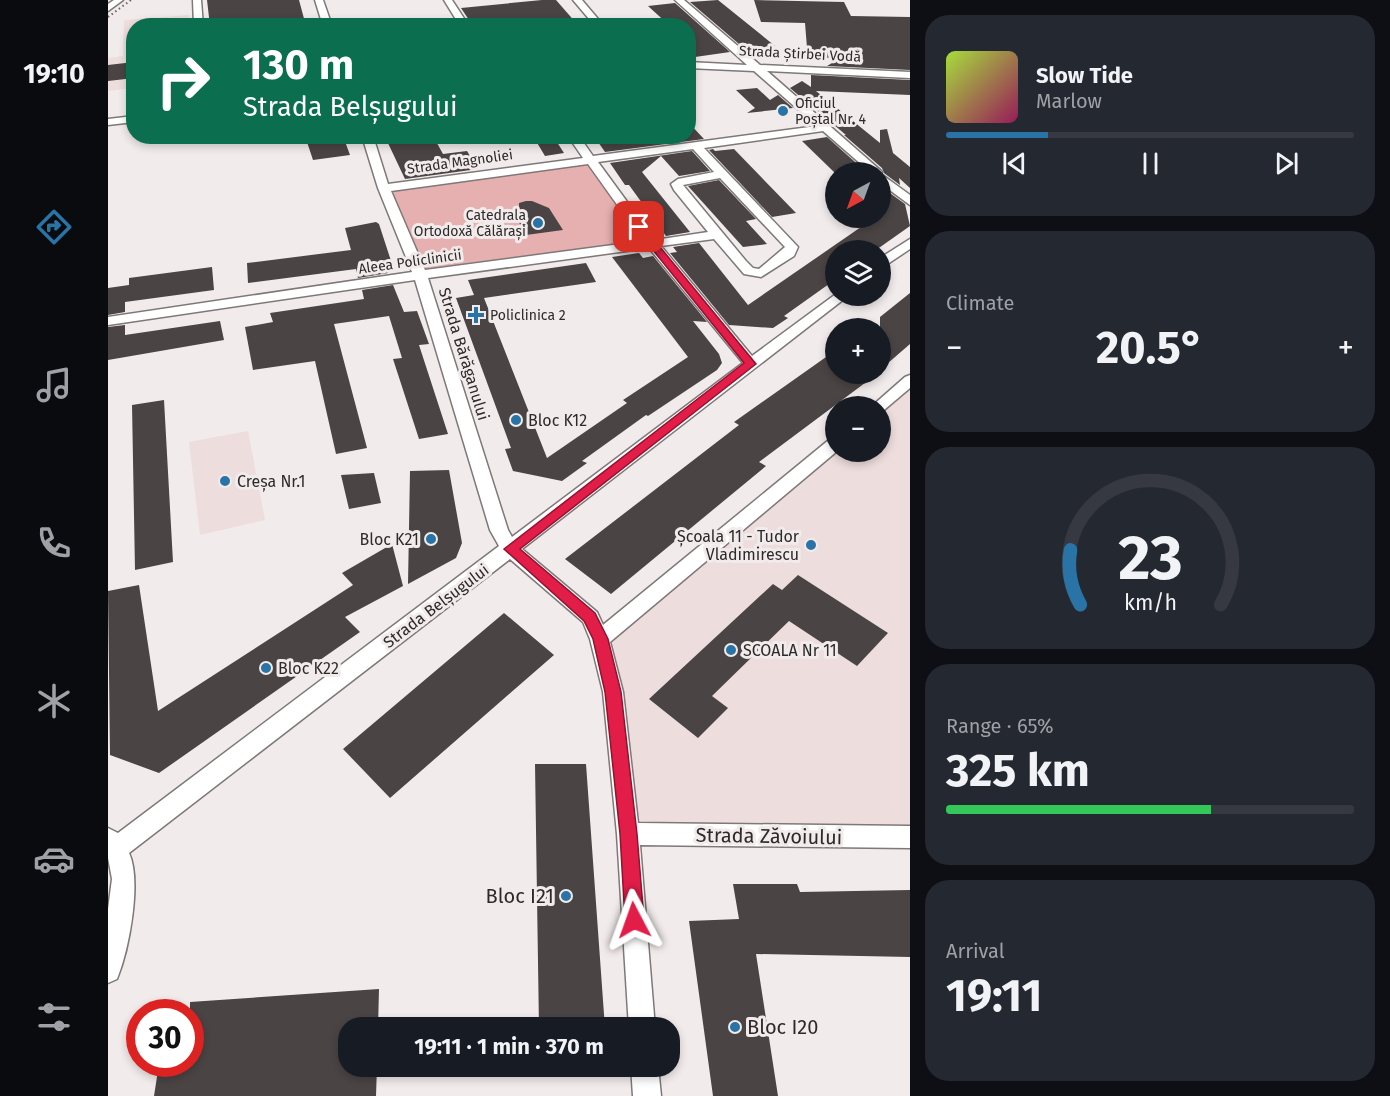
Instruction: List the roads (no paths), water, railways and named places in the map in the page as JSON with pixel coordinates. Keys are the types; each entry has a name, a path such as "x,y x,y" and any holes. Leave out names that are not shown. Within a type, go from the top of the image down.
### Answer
{"street":[{"path":"108,8 119,0"},
{"path":"197,0 198,18"},
{"path":"319,0 325,18"},
{"path":"449,0 460,18"},
{"path":"577,0 593,18"},
{"path":"679,0 864,162"},
{"name":"Strada Știrbei Vodă","path":"696,65 910,75"},
{"path":"108,122 126,120"},
{"name":"Strada Magnoliei","path":"384,188 825,128"},
{"name":"Strada Bărăganului","path":"370,144 384,188 420,275 499,530 510,549"},
{"path":"578,144 652,244 751,364"},
{"path":"695,145 723,174 785,239 792,251 761,273 755,273 741,264 677,184 723,174"},
{"path":"891,186 910,201"},
{"name":"Aleea Policlinicii","path":"108,321 420,275 717,235"},
{"path":"891,258 910,243"},
{"name":"Strada Belșugului","path":"112,844 510,549 828,306"},
{"path":"891,396 910,380"},
{"path":"600,639 825,452"},
{"path":"510,549 590,617 600,639 613,692 628,834 641,1017"},
{"name":"Strada Zăvoiului","path":"628,834 910,837"},
{"path":"108,970 123,867 112,844"},
{"path":"645,1077 646,1096"}],"railway":[{"path":"108,17 131,0"}],"place":[{"name":"Oficiul Poștal Nr. 4","path":"783,111"},
{"name":"Catedrala Ortodoxă Călărași","path":"538,223"},
{"name":"Policlinica 2","path":"476,315"},
{"name":"Bloc K12","path":"516,420"},
{"name":"Creșa Nr.1","path":"225,481"},
{"name":"Bloc K21","path":"431,539"},
{"name":"Școala 11 - Tudor Vladimirescu","path":"811,545"},
{"name":"SCOALA Nr 11","path":"731,650"},
{"name":"Bloc K22","path":"266,668"},
{"name":"Bloc I21","path":"566,896"},
{"name":"Bloc I20","path":"735,1027"}]}
